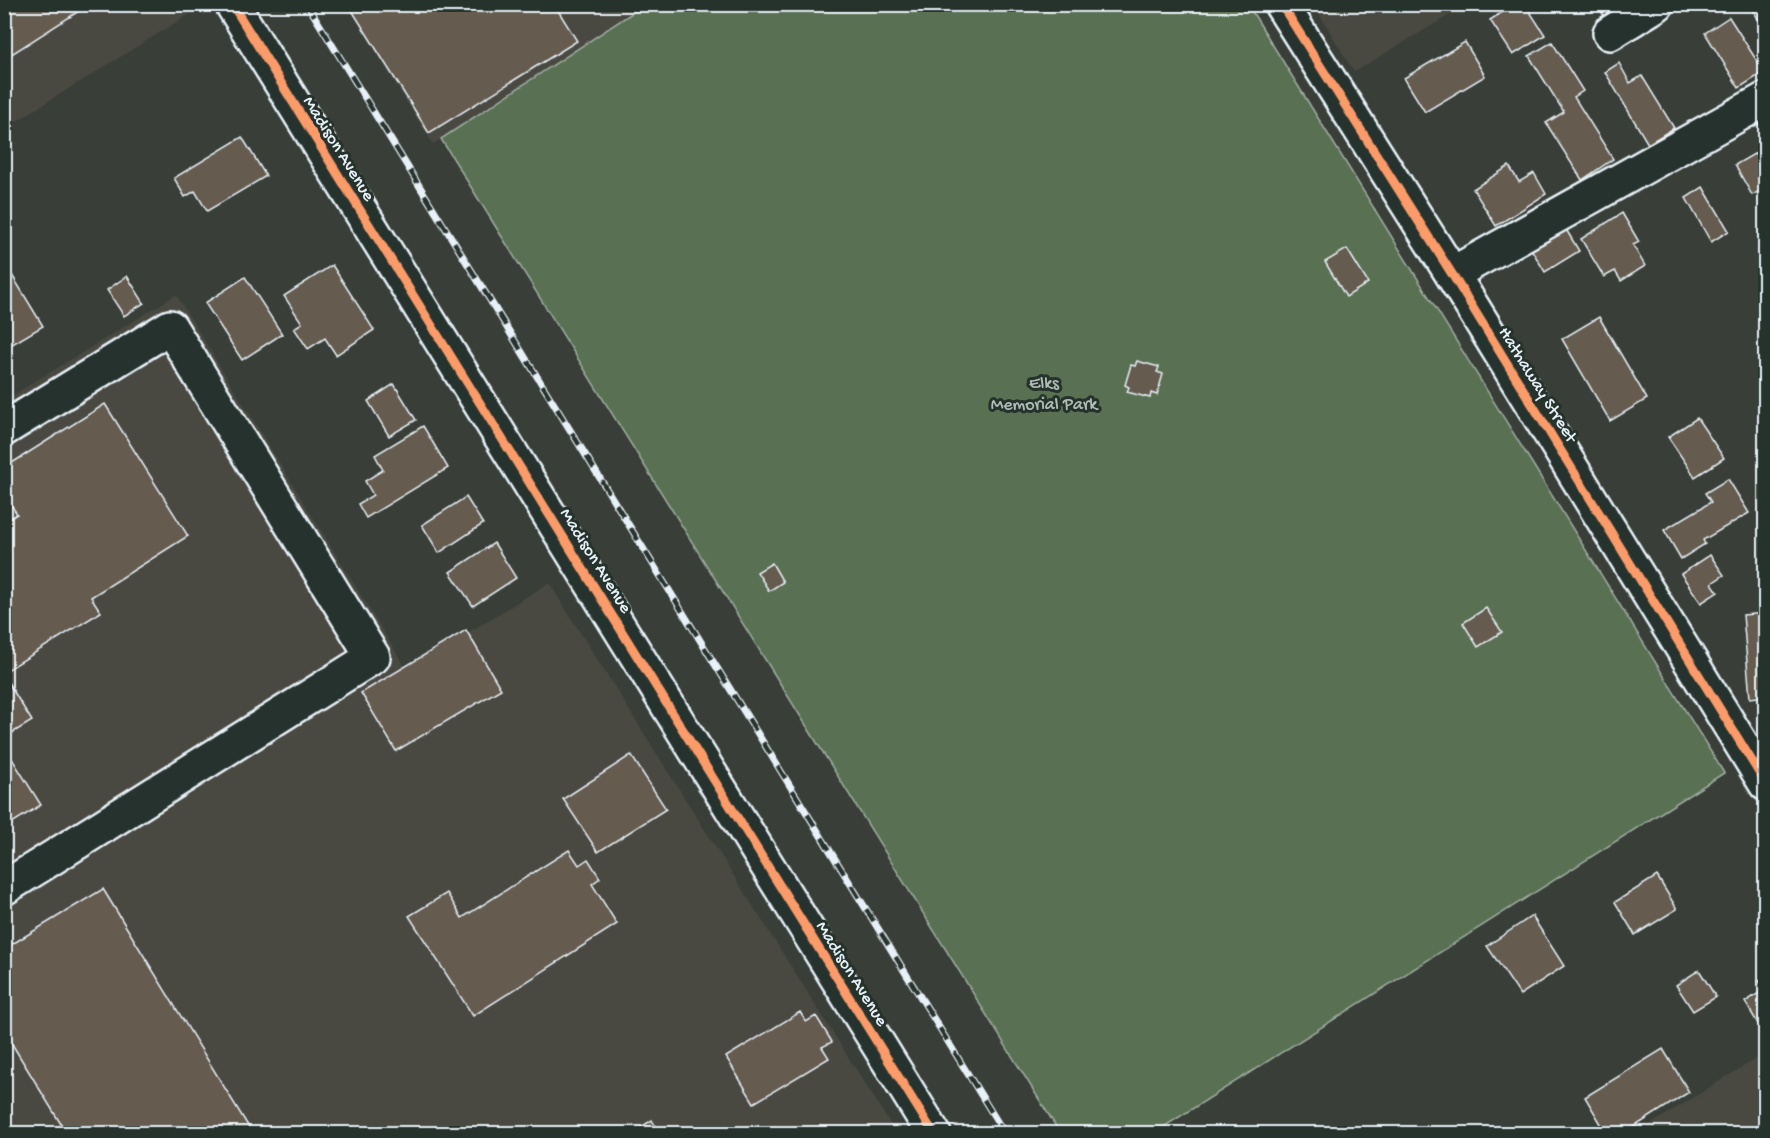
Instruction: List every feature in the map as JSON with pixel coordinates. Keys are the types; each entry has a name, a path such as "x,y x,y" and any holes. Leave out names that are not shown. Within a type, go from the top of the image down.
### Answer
{"street":[{"name":"Madison Avenue","path":"232,4 934,1134"},
{"path":"1610,33 1657,4"},
{"name":"Hathaway Street","path":"1293,8 1452,274 1766,784"},
{"path":"1452,274 1766,99"},
{"path":"4,429 170,327 373,657 4,888"}],"shaded area":[{"path":"5,5 193,5 196,10 5,128"},
{"path":"347,5 644,5 433,144"},
{"path":"1314,5 1466,5 1354,72"},
{"path":"176,295 407,670 549,583 896,1133 5,1134 5,400"},
{"path":"1765,1053 1765,1133 1637,1133"}],"green space":[{"name":"Elks Memorial Park","path":"644,5 1248,5 1724,773 1154,1133 1060,1133 441,139"}],"building":[{"path":"8,4 90,4 4,59 4,7"},
{"path":"348,4 554,4 577,41 429,133"},
{"path":"1515,4 1525,4 1545,35 1513,55 1490,20"},
{"path":"1597,4 1621,4 1621,6 1604,16"},
{"path":"1749,4 1766,4 1766,32"},
{"path":"1729,17 1764,72 1739,88 1705,33"},
{"path":"1465,42 1485,76 1425,112 1404,78"},
{"path":"1552,42 1583,91 1574,97 1613,159 1582,180 1546,123 1564,112 1529,56"},
{"path":"1619,63 1630,83 1642,76 1674,128 1648,144 1605,72"},
{"path":"242,137 266,176 207,211 195,191 185,197 174,178"},
{"path":"1766,147 1766,188 1752,195 1735,165"},
{"path":"1509,166 1519,182 1534,173 1546,194 1496,226 1473,189"},
{"path":"1703,187 1729,231 1711,242 1686,198"},
{"path":"1622,213 1639,242 1633,245 1645,266 1621,281 1615,271 1604,277 1581,239"},
{"path":"1564,226 1579,251 1545,272 1530,247"},
{"path":"1347,249 1368,283 1346,297 1325,262"},
{"path":"4,262 43,326 4,349"},
{"path":"332,265 374,330 336,355 325,338 308,349 294,328 302,323 284,296"},
{"path":"127,276 144,303 124,316 107,290"},
{"path":"245,277 282,334 242,360 205,303"},
{"path":"1599,317 1647,399 1610,421 1562,339"},
{"path":"1137,361 1159,367 1157,372 1163,374 1157,395 1151,393 1150,398 1127,392 1129,387 1125,385 1131,365 1135,366"},
{"path":"394,384 416,420 389,436 368,401"},
{"path":"105,404 188,536 91,597 101,612 4,672 4,522 17,514 4,494 4,468"},
{"path":"1697,418 1724,458 1695,477 1668,437"},
{"path":"423,426 448,468 366,518 358,504 373,495 365,481 383,470 375,455"},
{"path":"1728,479 1749,513 1703,540 1705,544 1681,559 1664,530 1711,502 1705,493"},
{"path":"466,497 483,524 439,553 422,525"},
{"path":"494,543 516,578 473,606 450,572"},
{"path":"1710,555 1724,575 1712,583 1718,592 1701,603 1681,574"},
{"path":"772,563 783,582 769,591 757,572"},
{"path":"1486,608 1502,632 1478,647 1463,623"},
{"path":"1766,613 1766,696 1750,698 1743,615"},
{"path":"466,630 501,689 396,751 361,693"},
{"path":"4,676 32,721 4,738"},
{"path":"4,746 41,805 4,828"},
{"path":"631,755 666,809 598,852 563,799"},
{"path":"569,850 579,865 588,859 600,878 592,884 617,924 473,1016 409,916 447,893 462,918"},
{"path":"1657,876 1677,909 1635,935 1615,902"},
{"path":"103,889 253,1134 67,1134 4,1031 4,949"},
{"path":"1532,916 1564,966 1520,995 1487,946"},
{"path":"1699,970 1716,997 1693,1011 1676,985"},
{"path":"1766,977 1766,1023 1760,1027 1745,1002 1764,990 1759,981"},
{"path":"800,1012 806,1022 816,1016 832,1042 822,1047 829,1058 754,1103 726,1057"},
{"path":"1663,1049 1689,1092 1623,1134 1607,1134 1585,1097"},
{"path":"652,1120 660,1134 630,1134"}],"railway":[{"path":"307,4 1005,1134"}],"cycle path":[{"path":"232,4 934,1134"},
{"path":"1281,4 1452,274 1766,784"}]}
